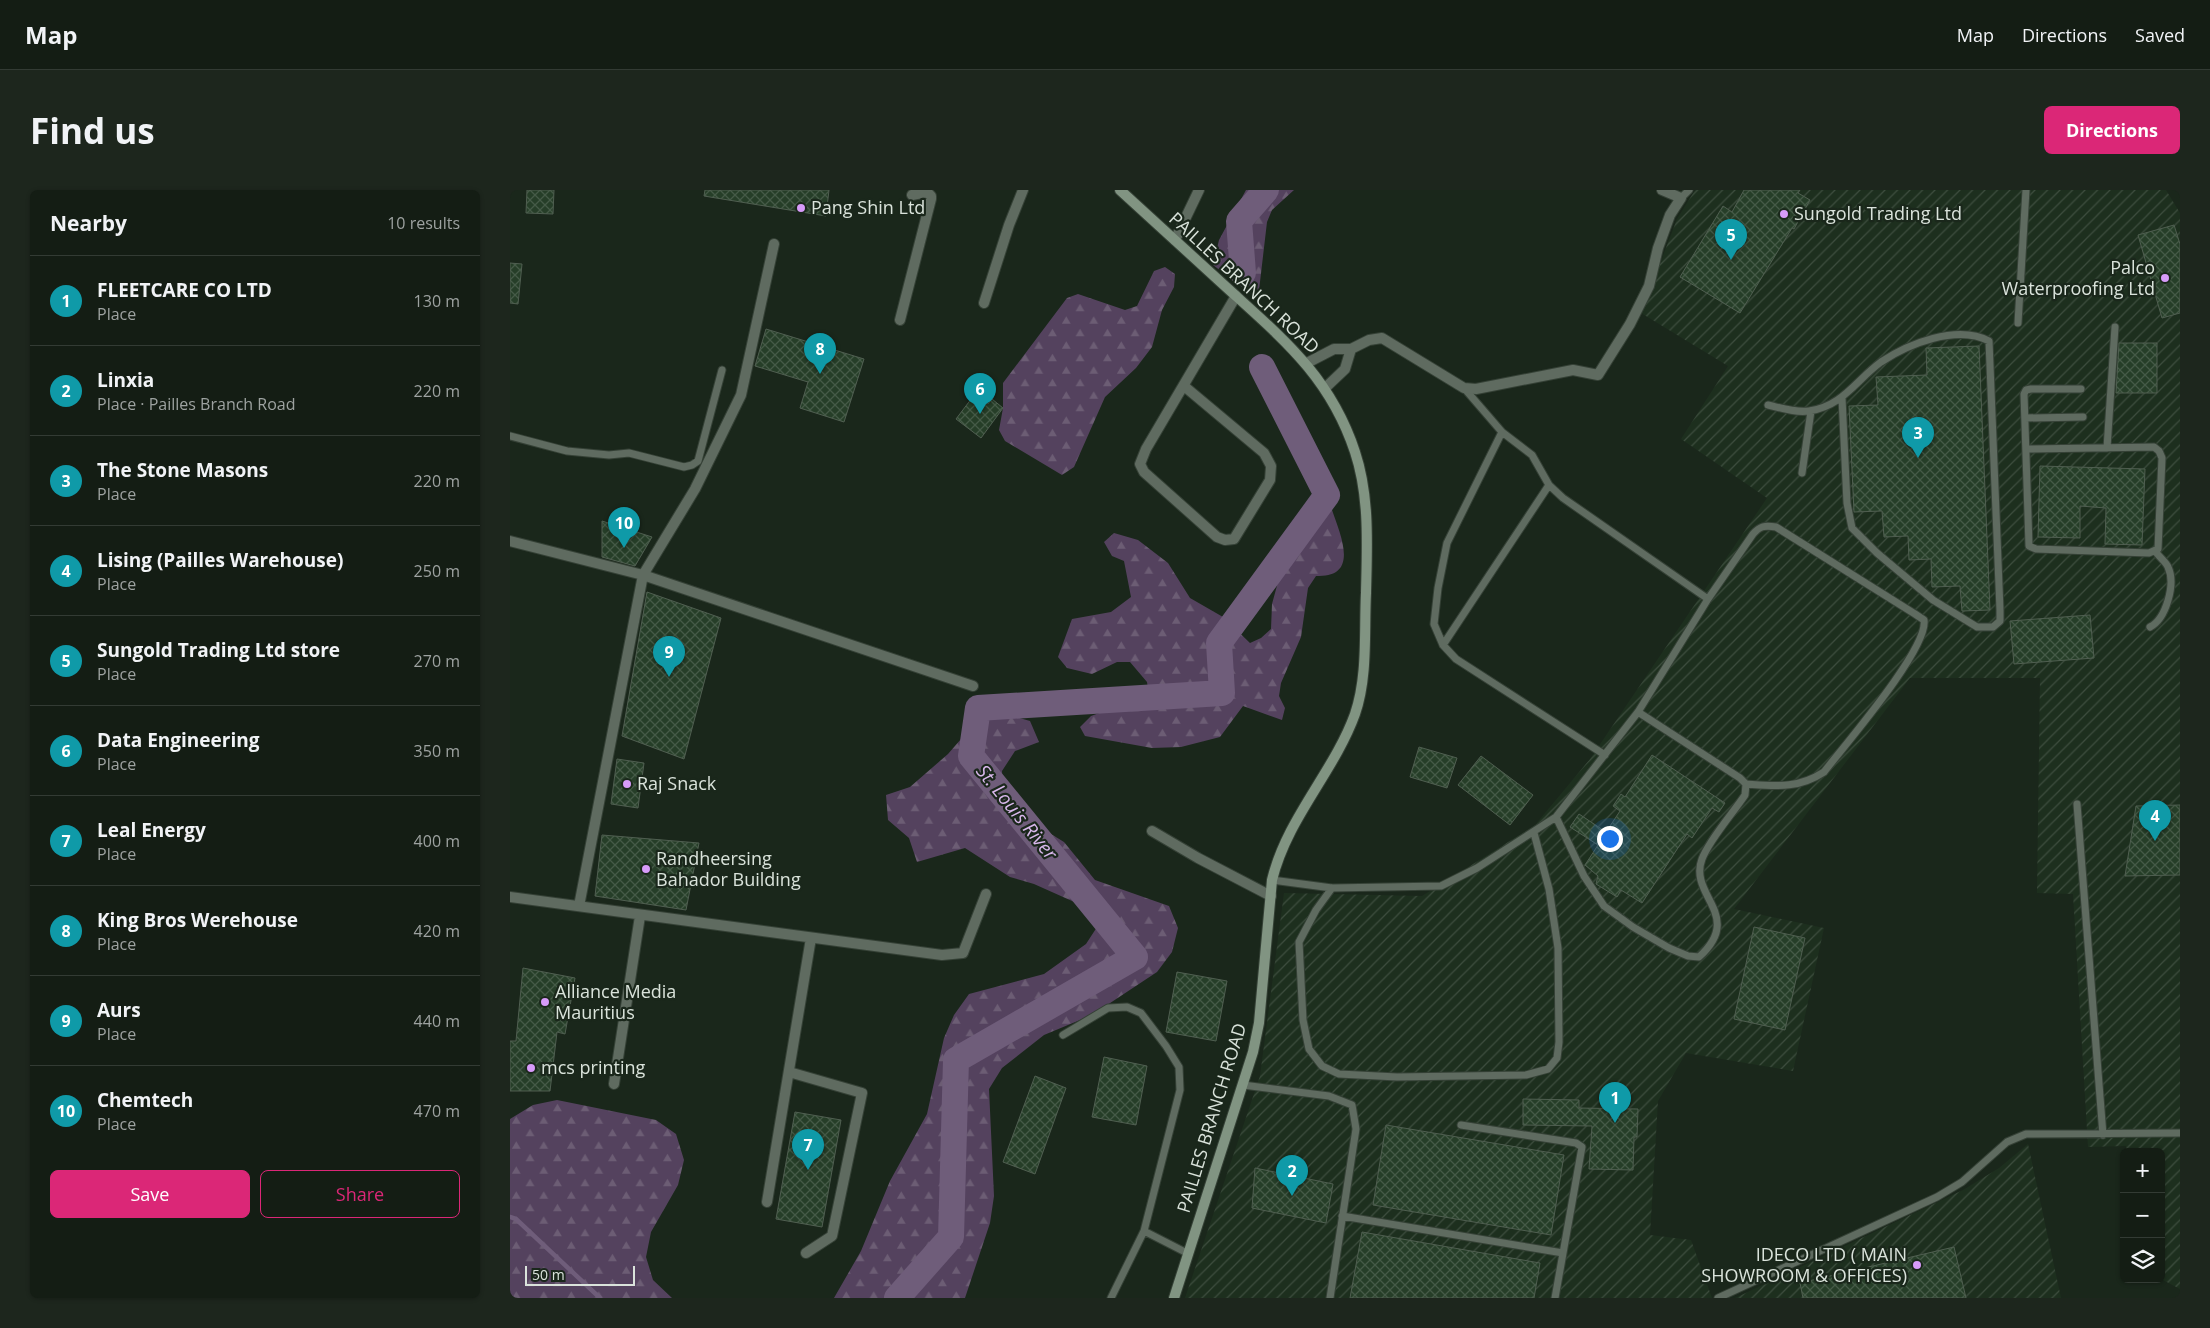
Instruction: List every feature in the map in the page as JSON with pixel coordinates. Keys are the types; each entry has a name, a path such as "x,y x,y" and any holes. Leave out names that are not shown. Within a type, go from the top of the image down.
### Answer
{"main road":[{"name":"PAILLES BRANCH ROAD","path":"1120,190 1307,364 1325,388 1335,406 1355,454 1364,502 1367,532 1363,672 1360,696 1345,738 1291,829 1272,880 1259,1023 1253,1052 1174,1298"}],"street":[{"path":"984,303 1009,225 1023,190"},
{"path":"1175,240 1198,190"},
{"path":"1307,364 1334,349 1351,349 1369,340 1382,338 1464,388 1476,389 1573,370 1598,375 1630,324 1649,286 1658,248 1670,215 1682,198 1662,190"},
{"path":"900,320 931,199 927,192 912,195"},
{"path":"579,906 643,576 695,489 741,395 774,244"},
{"path":"1184,386 1264,453 1271,466 1270,480 1234,539 1225,540 1217,537 1144,472 1140,464 1146,449 1236,296"},
{"path":"1325,388 1345,369 1351,349"},
{"path":"510,540 643,576 973,686"},
{"path":"1152,831 1198,858 1271,896"},
{"path":"510,897 640,916 942,955 962,953 986,894"},
{"path":"614,1084 640,916"},
{"path":"768,1202 811,938"},
{"path":"789,1072 862,1093 832,1236 806,1253"}],"lane":[{"path":"1682,198 1689,190"},
{"path":"2018,323 2026,190"},
{"path":"2107,448 2115,327"},
{"path":"1768,405 1801,412 1811,411 1842,398 1880,363 1919,341 1950,335 1979,336 1989,341 2000,610 2000,621 1993,627 1977,627 1933,600 1877,553 1852,528 1847,503 1842,398"},
{"path":"510,436 566,451 609,455 629,453 684,467 692,465 698,461 722,370"},
{"path":"1464,388 1502,432 1532,455 1549,484 1563,498 1708,599"},
{"path":"2081,389 2026,390 2024,394 2029,546 2036,549 2156,552 2168,567 2170,581 2167,604 2163,616 2150,627"},
{"path":"1802,474 1811,411"},
{"path":"2025,418 2083,417"},
{"path":"1502,432 1447,544 1438,588 1434,624 1442,645 1456,659 1605,755"},
{"path":"2027,449 2154,447 2159,451 2162,458 2158,549 2156,552"},
{"path":"1442,645 1549,484"},
{"path":"1272,880 1332,888 1441,886 1477,868 1556,818 1638,712 1708,599 1759,527 1767,525 1776,527 1924,620 1925,627 1922,636 1911,656 1824,772 1810,781 1783,787 1746,784 1733,773 1638,712"},
{"path":"1556,818 1584,876 1604,906 1633,927 1669,948 1688,956 1700,957 1707,950 1718,932 1718,917 1701,877 1702,860 1745,795 1746,784"},
{"path":"2077,804 2103,1134"},
{"path":"1332,888 1316,910 1299,942 1303,1020 1309,1049 1322,1066 1340,1074 1397,1077 1526,1076 1548,1070 1557,1058 1559,1042 1558,948 1549,889 1534,833"},
{"path":"1063,1035 1108,1008 1127,1007 1140,1013 1148,1022 1179,1067 1180,1090 1144,1232 1111,1298"},
{"path":"1243,1085 1329,1096 1352,1105 1356,1129 1330,1298"},
{"path":"1461,1125 1580,1144 1582,1147 1556,1298"},
{"path":"1718,1298 1937,1197 1962,1182 2007,1142 2026,1134 2180,1133"},
{"path":"1342,1216 1563,1253"},
{"path":"1144,1232 1187,1253"}],"shaded area":[{"path":"1695,190 2166,190 2180,213 2180,1289 2165,1281 2165,1148 2088,1147 2073,894 2037,893 2040,678 1910,678 1734,909 1824,928 1793,1071 1686,1053 1658,1101 1650,1235 1691,1240 1712,1298 1185,1298 1260,1076 1284,893 1422,896 1535,825 1590,759 1767,498 1681,439 1728,366 1641,313 1677,219"},
{"path":"2028,1144 2061,1298 1735,1298 1963,1190 1999,1168"}],"green space":[{"path":"1246,190 1294,190 1272,210 1267,222 1258,299 1213,265 1219,240"},
{"path":"1165,267 1175,274 1174,287 1162,310 1152,347 1136,368 1105,397 1074,467 1062,475 1005,441 999,430 1003,408 1003,383 1067,298 1078,294 1125,310 1137,306 1154,271"},
{"path":"1332,510 1342,543 1343,563 1338,570 1330,575 1316,576 1308,588 1301,637 1281,683 1279,696 1285,708 1282,720 1243,706 1220,737 1181,747 1152,748 1085,736 1080,727 1091,716 1149,695 1147,682 1130,662 1117,662 1092,674 1067,668 1058,657 1072,619 1111,612 1131,597 1124,561 1112,556 1104,542 1114,533 1138,540 1168,563 1190,598 1223,617 1250,643 1261,638 1271,629 1272,604 1296,516"},
{"path":"1006,714 1030,721 1039,742 1015,751 1002,771 1003,796 1020,815 1064,842 1095,880 1169,906 1178,928 1172,952 1157,972 1092,1015 1044,1035 1002,1068 989,1089 994,1196 990,1223 965,1298 834,1298 861,1251 890,1181 927,1114 944,1038 954,1015 969,994 1044,974 1086,944 1099,924 1081,905 1034,884 1010,877 965,848 917,862 909,838 888,820 886,795 910,787 948,754 981,716"},
{"path":"557,1100 656,1120 676,1134 684,1160 678,1185 651,1232 646,1257 653,1280 672,1298 510,1298 510,1119 533,1105"}],"building":[{"path":"527,190 554,190 553,214 526,213"},
{"name":"Pang Shin Ltd","path":"705,190 829,190 826,216 704,196"},
{"path":"1744,190 1800,190 1798,193 1810,200 1794,229 1792,228 1740,313 1680,277 1723,206 1732,212"},
{"name":"Palco Waterproofing Ltd","path":"2174,225 2180,244 2180,313 2162,318 2138,235"},
{"path":"510,263 522,264 518,304 510,303"},
{"path":"766,329 864,359 844,422 800,408 808,382 755,366"},
{"path":"2119,343 2157,343 2157,393 2116,393"},
{"path":"1979,346 1990,610 1962,611 1960,586 1932,587 1931,559 1909,560 1908,536 1884,537 1882,511 1854,512 1849,406 1878,405 1876,377 1927,375 1926,348"},
{"path":"975,394 988,404 992,399 1003,408 981,438 956,419"},
{"path":"2040,466 2145,469 2142,545 2105,544 2106,508 2080,506 2080,538 2038,537"},
{"path":"602,521 652,537 635,566 602,557"},
{"path":"647,592 721,618 684,759 622,736"},
{"path":"2090,615 2094,658 2014,664 2010,621"},
{"path":"1419,747 1457,758 1447,788 1410,777"},
{"path":"1652,755 1725,803 1719,812 1712,808 1692,838 1687,834 1642,903 1621,890 1617,897 1596,884 1598,876 1585,865 1598,845 1570,827 1579,814 1606,832 1620,811 1613,806 1621,794 1625,797"},
{"path":"1481,756 1533,795 1510,825 1458,785"},
{"name":"Raj Snack","path":"617,759 644,763 638,808 611,804"},
{"path":"2180,805 2180,875 2125,876 2136,806"},
{"name":"Randheersing Bahador Building","path":"602,835 699,843 686,910 595,896"},
{"path":"1754,927 1805,938 1785,1030 1734,1019"},
{"path":"523,968 575,978 565,1034 557,1032 550,1091 510,1091 510,1041 516,1041"},
{"path":"1177,972 1227,981 1216,1041 1166,1032"},
{"path":"1104,1057 1147,1066 1136,1125 1092,1117"},
{"path":"1035,1076 1066,1088 1035,1174 1003,1162"},
{"path":"1523,1099 1579,1100 1579,1108 1638,1109 1637,1137 1634,1137 1633,1170 1589,1169 1592,1126 1523,1125"},
{"path":"795,1112 841,1120 822,1227 776,1219"},
{"path":"1386,1125 1564,1155 1551,1235 1373,1205"},
{"path":"1255,1168 1333,1184 1326,1223 1252,1208"},
{"path":"1362,1232 1540,1263 1534,1298 1350,1298"},
{"name":"IDECO LTD ( MAIN SHOWROOM & OFFICES)","path":"1954,1247 1966,1298 1803,1298 1800,1283"}],"waterway":[{"path":"1243,273 1239,221 1266,190"},
{"name":"St. Louis River","path":"897,1298 951,1237 956,1060 1135,957 971,756 978,708 1222,693 1219,643 1327,495 1262,367"},
{"path":"510,1217 516,1219 600,1298"}],"place":[{"name":"Pang Shin Ltd","path":"801,208"},
{"name":"Sungold Trading Ltd","path":"1784,214"},
{"name":"Sungold Trading Ltd store","path":"1731,260"},
{"name":"Palco Waterproofing Ltd","path":"2165,278"},
{"name":"King Bros Werehouse","path":"820,374"},
{"name":"Data Engineering","path":"980,414"},
{"name":"The Stone Masons","path":"1918,458"},
{"name":"Chemtech","path":"624,548"},
{"name":"Aurs","path":"669,677"},
{"name":"Raj Snack","path":"627,784"},
{"name":"Lising (Pailles Warehouse)","path":"2155,841"},
{"name":"Randheersing Bahador Building","path":"646,869"},
{"name":"Alliance Media Mauritius","path":"545,1002"},
{"name":"mcs printing","path":"531,1068"},
{"name":"FLEETCARE CO LTD","path":"1615,1123"},
{"name":"Leal Energy","path":"808,1170"},
{"name":"Linxia","path":"1292,1196"},
{"name":"IDECO LTD ( MAIN SHOWROOM & OFFICES)","path":"1917,1265"}]}
